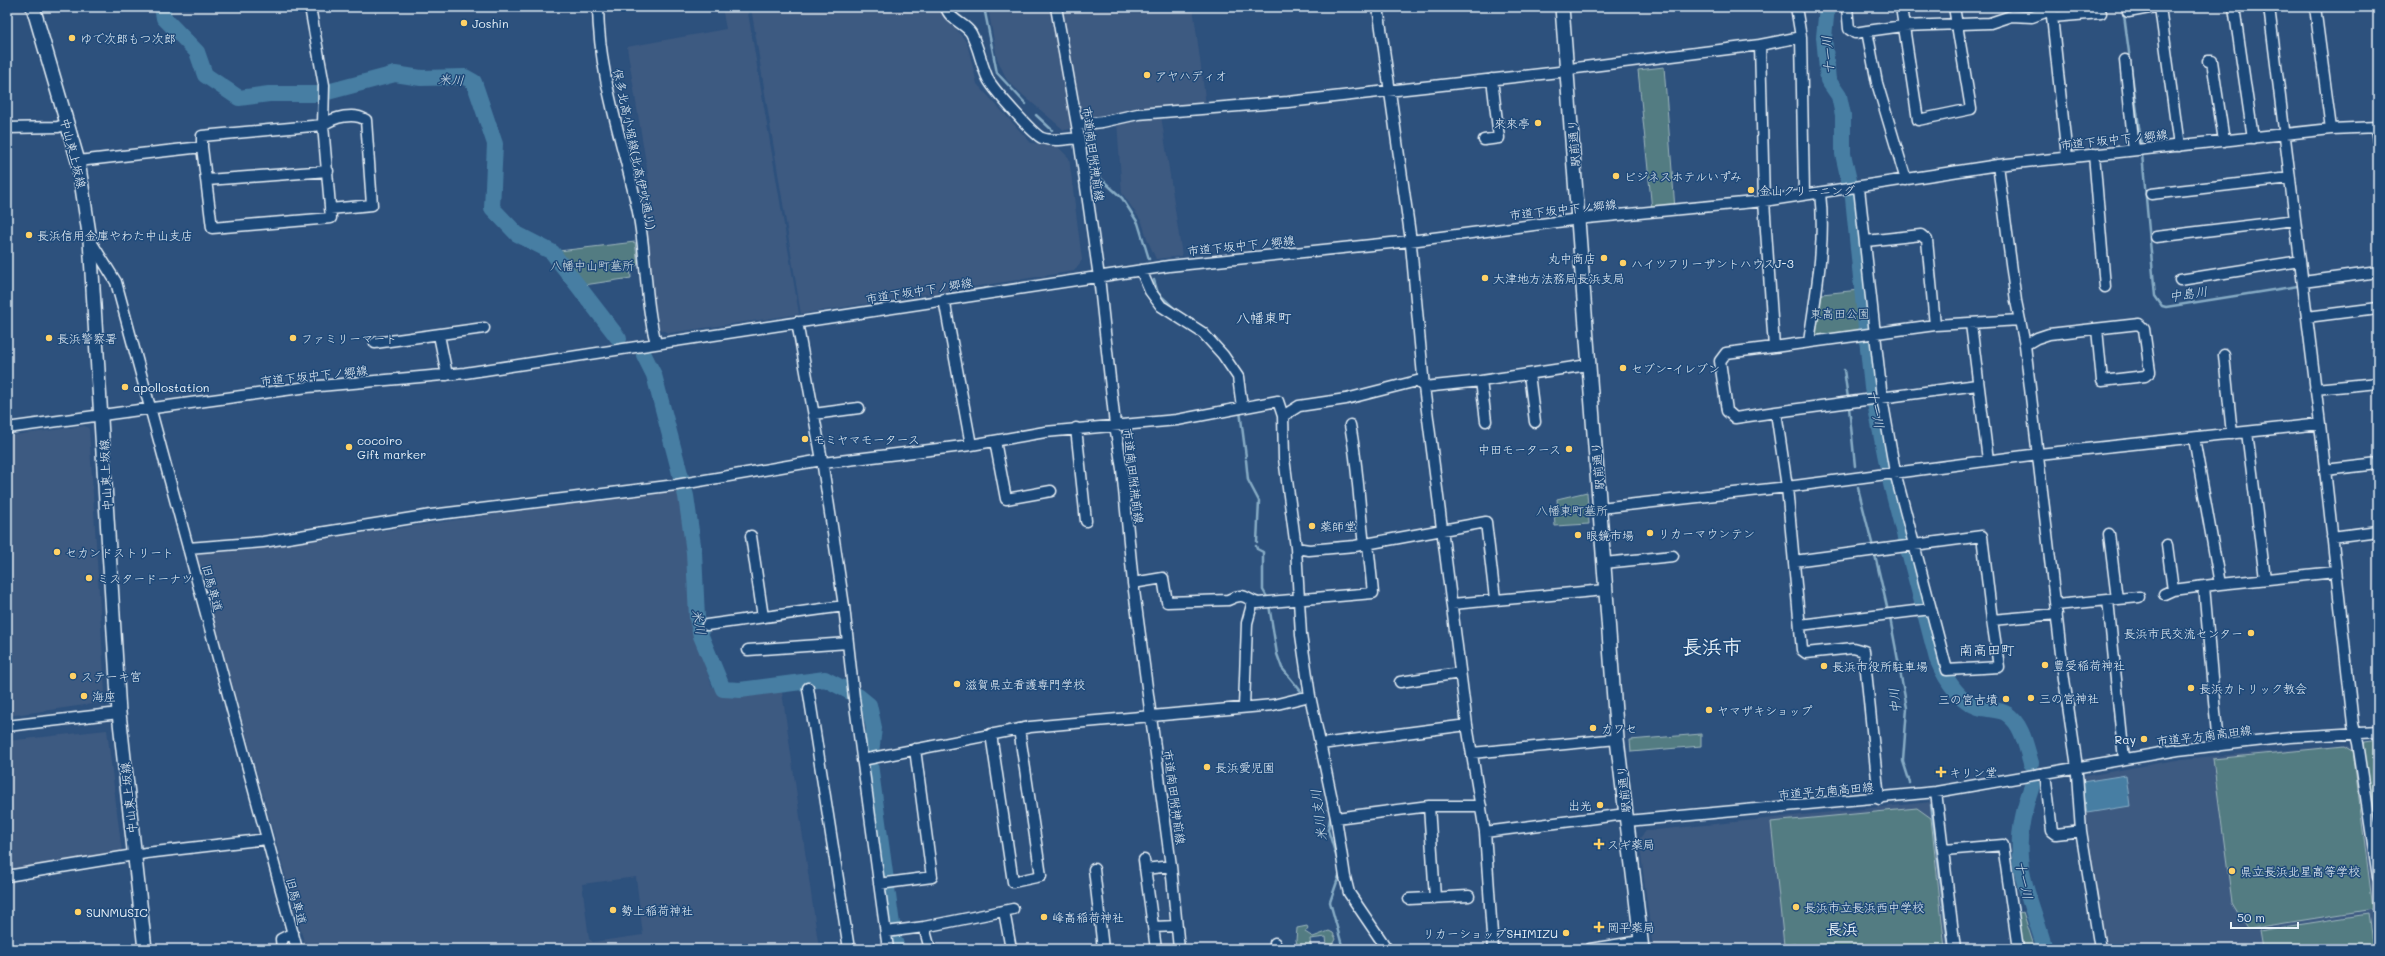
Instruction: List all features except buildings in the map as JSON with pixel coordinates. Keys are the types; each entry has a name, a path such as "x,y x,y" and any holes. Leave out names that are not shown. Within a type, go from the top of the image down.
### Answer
{"main road":[{"name":"中山東上坂線","path":"33,7 78,161 90,240 102,414 119,712 145,949"},
{"name":"駅前通り","path":"1562,7 1568,71 1605,590 1626,818 1641,945"}],"street":[{"path":"310,7 323,94 323,125 328,171 330,209 331,218 212,228 202,147 202,136 323,125 332,118 360,116 366,120 372,205 330,209"},
{"name":"保多北高小堀線(北高伊吹通り)","path":"598,7 598,34 608,96 637,208 656,343"},
{"path":"946,7 956,21 970,31 977,45 989,82 1040,138 1049,140 1079,138"},
{"name":"市道南田附神前線","path":"1056,7 1077,125 1099,277 1115,425 1122,469 1133,583 1171,866 1179,949"},
{"path":"1378,7 1410,241 1424,387 1441,530 1467,725 1481,806 1493,949"},
{"path":"1796,7 1801,37 1804,195"},
{"path":"1847,7 1850,29 1855,33 1904,26 1990,23 2011,16 2032,17 2052,11 2101,13"},
{"path":"1901,7 1918,120 1971,109 1954,7"},
{"path":"2128,12 2155,7"},
{"path":"2160,7 2179,146"},
{"path":"2234,7 2253,138"},
{"path":"2269,7 2286,134 2355,734 2378,874"},
{"path":"2315,7 2331,129"},
{"path":"2052,11 2067,157"},
{"path":"1867,31 1877,83 1906,180"},
{"path":"1077,125 1102,122 1138,114 1288,102 1568,71 1576,68 1760,45 1801,37"},
{"path":"1760,45 1764,201 1774,346"},
{"path":"2124,60 2140,149"},
{"path":"2208,61 2212,61 2224,141"},
{"path":"1484,140 1499,138 1492,79"},
{"path":"7,128 58,127 67,124"},
{"path":"2377,127 2378,141"},
{"name":"市道下坂中下ノ郷線","path":"7,428 149,407 308,387 447,375 1141,270 1410,241 1578,220 1764,201 1998,165 2067,157 2331,129 2377,127"},
{"path":"78,161 202,147"},
{"path":"2094,154 2105,287"},
{"path":"1998,165 2020,320 2026,345 2075,767 2081,831 2100,949"},
{"path":"207,180 328,171"},
{"path":"2151,194 2290,178"},
{"path":"1794,561 1909,546 1982,536 1999,667 1947,670 1926,610 1909,546 1890,473 1877,398 1870,334 1866,240 1853,188"},
{"path":"1809,342 1822,244 1823,219 1820,193"},
{"path":"2156,237 2295,220"},
{"path":"1866,240 1921,235 1927,240 1935,325"},
{"name":"旧馬車道","path":"90,240 116,282 297,949"},
{"path":"2180,280 2300,262"},
{"path":"1141,270 1150,291 1161,306 1203,333 1223,355 1238,377 1242,407"},
{"path":"2303,282 2378,272"},
{"path":"944,299 971,445"},
{"path":"2307,317 2378,308"},
{"path":"1978,385 1735,418 1727,410 1720,361 1726,353 1774,346 1935,325 2020,320"},
{"path":"797,322 822,461 844,606 862,760 888,949"},
{"path":"1971,324 1988,460"},
{"path":"2026,345 2037,338 2049,334 2139,324 2144,329 2150,372 2145,376 2102,380 2097,329"},
{"path":"375,343 484,328"},
{"path":"439,335 447,375"},
{"path":"2224,355 2232,434"},
{"path":"1283,416 1298,406 1346,399 1417,381 1424,387 1481,382 1588,365"},
{"path":"1529,374 1535,422"},
{"path":"1481,382 1486,421"},
{"path":"2315,389 2378,382"},
{"path":"188,548 263,542 431,515 683,484 822,461 971,445 1076,428 1178,420 1278,401 1283,416 1284,458 1296,548 1301,635 1310,696 1336,818 1349,893 1387,949"},
{"path":"814,414 859,408"},
{"path":"1776,412 1787,487 1801,648 1804,652 1854,648 1864,651 1879,799"},
{"path":"1600,508 1787,487 2039,454 2320,424"},
{"path":"1133,583 1163,578 1167,602 1228,600 1237,596 1247,596 1258,603 1373,593 1359,505 1357,462 1350,425"},
{"path":"1076,428 1086,521"},
{"path":"2247,432 2265,579"},
{"path":"2194,438 2220,584"},
{"path":"995,441 1006,499 1051,491"},
{"path":"2325,470 2378,464"},
{"path":"1296,548 1309,550 1366,544 1486,522 1495,599"},
{"path":"2332,537 2378,531"},
{"path":"2109,534 2112,599 2124,759"},
{"path":"751,536 763,617"},
{"path":"2167,545 2169,592 2220,584 2336,572"},
{"path":"1604,563 1673,556"},
{"path":"2204,586 2218,746"},
{"path":"1452,604 1605,590"},
{"path":"1992,620 2112,599 2139,597"},
{"path":"1244,707 1247,623 1253,601"},
{"path":"707,625 844,606"},
{"path":"1800,625 1926,610"},
{"path":"748,650 848,643"},
{"path":"1400,682 1460,673"},
{"path":"808,688 849,949"},
{"path":"862,760 1019,729 1274,705 1310,696"},
{"path":"7,726 119,712"},
{"path":"1321,744 1467,725"},
{"path":"991,734 1013,882 1021,884 1041,876 1019,729"},
{"name":"市道平方南高田線","path":"1484,832 1626,818 1879,799 1936,792 2124,759 2218,746 2290,737 2378,732"},
{"path":"1472,753 1618,739"},
{"path":"879,884 932,878 915,749"},
{"path":"2045,773 2052,831 2056,834 2081,831"},
{"path":"1936,792 1955,949"},
{"path":"1336,818 1429,806 1481,806"},
{"path":"1429,806 1435,898"},
{"path":"7,876 134,855 267,839"},
{"path":"1944,850 2003,845 2018,949"},
{"path":"1156,949 1145,864 1171,866"},
{"path":"1094,869 1103,949"},
{"path":"1409,899 1469,896"},
{"path":"886,932 924,927 1008,910 1010,949"},
{"path":"1153,927 1177,926"},
{"path":"924,927 930,949"},
{"path":"282,949 281,940 292,933"},
{"path":"1590,949 1641,945"}],"shaded area":[{"path":"722,7 747,7 799,314 669,333 658,328 640,189 650,187 627,47 726,29"},
{"path":"751,7 939,7 967,43 977,84 1031,143 1057,146 1069,158 1082,260 1074,271 801,314"},
{"path":"988,7 1193,7 1206,105 1160,109 1182,256 1156,259 1142,222 1122,193 1117,121 1064,130 1023,95 1007,80 997,58"},
{"path":"85,426 89,429 105,693 99,703 7,716 7,436"},
{"path":"679,488 687,530 693,628 712,686 722,695 737,698 782,692 819,949 306,949 195,552 241,551","holes":["636,877 643,935 593,942 589,939 582,884"]},
{"path":"107,730 122,853 7,873 7,741"},
{"name":"県立長浜北星高等学校","path":"2347,745 2354,749 2378,924 2378,949 2104,949 2081,777 2182,759"},
{"path":"2126,775 2130,806 2087,813 2082,782"},
{"name":"長浜市立長浜西中学校","path":"1932,802 1948,949 1653,949 1639,839 1646,831"}],"green space":[{"path":"1664,67 1675,209 1652,210 1638,70"},
{"name":"八幡中山町墓所","path":"635,242 638,265 630,266 631,278 584,285 559,251"},
{"name":"東高田公園","path":"1859,290 1863,330 1814,337 1822,294"},
{"name":"八幡東町墓所","path":"1587,492 1589,524 1555,526 1554,511 1558,511 1557,499"},
{"path":"1701,734 1701,746 1631,752 1630,740"},
{"path":"2378,740 2378,853 2363,746 2365,742"},
{"path":"2345,746 2353,751 2373,909 2248,929 2232,902 2213,759"},
{"path":"1917,808 1931,818 1945,949 1797,949 1796,944 1784,945 1771,822"},
{"path":"2023,912 2035,949 2023,949 2018,913"},
{"path":"2368,914 2373,949 2262,949 2259,931"},
{"path":"1307,926 1308,928 1305,932 1313,937 1329,931 1333,933 1336,939 1333,945 1327,946 1326,937 1310,939 1311,949 1298,949 1296,940 1297,928"}],"waterway":[{"name":"米川","path":"162,7 164,18 197,52 205,75 239,98 269,94 320,94 395,74 421,78 465,77 474,82 495,144 492,208 517,234 552,252 619,339"},
{"name":"米川支川","path":"984,7 997,73 1026,104"},
{"name":"十一川","path":"1827,7 1824,37 1828,80 1839,96 1843,115 1843,154 1853,198 1872,388 1891,484 1937,659 1948,681 1964,699 1978,707 2004,712 2017,724 2023,737 2031,763"},
{"name":"中島川","path":"2125,7 2124,15 2141,142"},
{"name":"米川支川","path":"1036,115 1052,130"},
{"name":"中島川","path":"2142,154 2155,296 2162,306 2166,307 2298,286"},
{"name":"米川支川","path":"1098,176 1122,198 1138,223 1149,259"},
{"name":"米川支川","path":"1154,280 1158,293 1177,311"},
{"name":"米川支川","path":"1205,329 1224,349"},
{"name":"米川","path":"644,355 654,375 686,496 694,552 697,618 701,636 723,689 740,690 825,679 858,696 869,705 874,728 871,753"},
{"name":"中川","path":"1844,370 1848,398"},
{"name":"中川","path":"1849,407 1855,466"},
{"name":"米川支川","path":"1240,411 1246,457"},
{"name":"米川支川","path":"1246,460 1248,480 1259,501 1257,542"},
{"name":"中川","path":"1858,488 1873,547"},
{"name":"米川支川","path":"1256,546 1257,549 1263,552 1263,590 1267,597"},
{"name":"中川","path":"1875,555 1888,611"},
{"name":"米川支川","path":"1269,605 1277,654 1282,668 1304,695"},
{"name":"中川","path":"1890,618 1907,708 1903,761 1910,783"},
{"name":"米川","path":"870,764 886,880"},
{"name":"十一川","path":"2032,786 2024,811 2020,832 2020,851 2026,887 2045,949"},
{"name":"中川","path":"1931,805 1949,949"},
{"name":"米川支川","path":"1331,813 1328,830 1338,862"},
{"name":"米川支川","path":"1340,873 1330,902 1343,949"},
{"name":"米川","path":"887,888 892,924"},
{"name":"米川","path":"895,942 897,949"}],"place":[{"name":"Joshin","path":"464,23"},
{"name":"ゆで次郎もつ次郎","path":"72,38"},
{"name":"アヤハディオ","path":"1147,75"},
{"name":"來來亭","path":"1538,123"},
{"name":"ビジネスホテルいずみ","path":"1616,176"},
{"name":"金山クリーニング","path":"1751,190"},
{"name":"長浜信用金庫やわた中山支店","path":"29,235"},
{"name":"丸中商店","path":"1604,258"},
{"name":"ハイツフリーザントハウスJ-3","path":"1623,263"},
{"name":"大津地方法務局長浜支局","path":"1485,278"},
{"name":"長浜警察署","path":"49,338"},
{"name":"ファミリーマート","path":"293,338"},
{"name":"セブン-イレブン","path":"1623,368"},
{"name":"apollostation","path":"125,387"},
{"name":"モミヤマモータース","path":"805,439"},
{"name":"cocoiro Gift marker","path":"349,447"},
{"name":"中田モータース","path":"1569,449"},
{"name":"薬師堂","path":"1312,526"},
{"name":"リカーマウンテン","path":"1650,533"},
{"name":"眼鏡市場","path":"1578,535"},
{"name":"セカンドストリート","path":"57,552"},
{"name":"ミスタードーナツ","path":"89,578"},
{"name":"長浜市民交流センター","path":"2251,633"},
{"name":"豊受稲荷神社","path":"2045,665"},
{"name":"長浜市役所駐車場","path":"1824,666"},
{"name":"ステーキ宮","path":"73,676"},
{"name":"滋賀県立看護専門学校","path":"957,684"},
{"name":"長浜カトリック教会","path":"2191,688"},
{"name":"海座","path":"84,696"},
{"name":"三の宮神社","path":"2031,698"},
{"name":"三の宮古墳","path":"2006,699"},
{"name":"ヤマザキショップ","path":"1709,710"},
{"name":"カワセ","path":"1593,728"},
{"name":"Ray","path":"2144,739"},
{"name":"長浜愛児園","path":"1207,767"},
{"name":"キリン堂","path":"1941,772"},
{"name":"出光","path":"1600,805"},
{"name":"スギ薬局","path":"1599,844"},
{"name":"県立長浜北星高等学校","path":"2232,871"},
{"name":"長浜市立長浜西中学校","path":"1796,907"},
{"name":"勢上稲荷神社","path":"613,910"},
{"name":"SUNMUSIC","path":"78,912"},
{"name":"峰高稲荷神社","path":"1044,917"},
{"name":"岡平薬局","path":"1599,927"},
{"name":"リカーショップSHIMIZU","path":"1566,933"}],"district":[{"name":"八幡東町","path":"1264,317"},
{"name":"長浜市","path":"1712,646"},
{"name":"南高田町","path":"1987,649"},
{"name":"長浜","path":"1842,928"}]}
